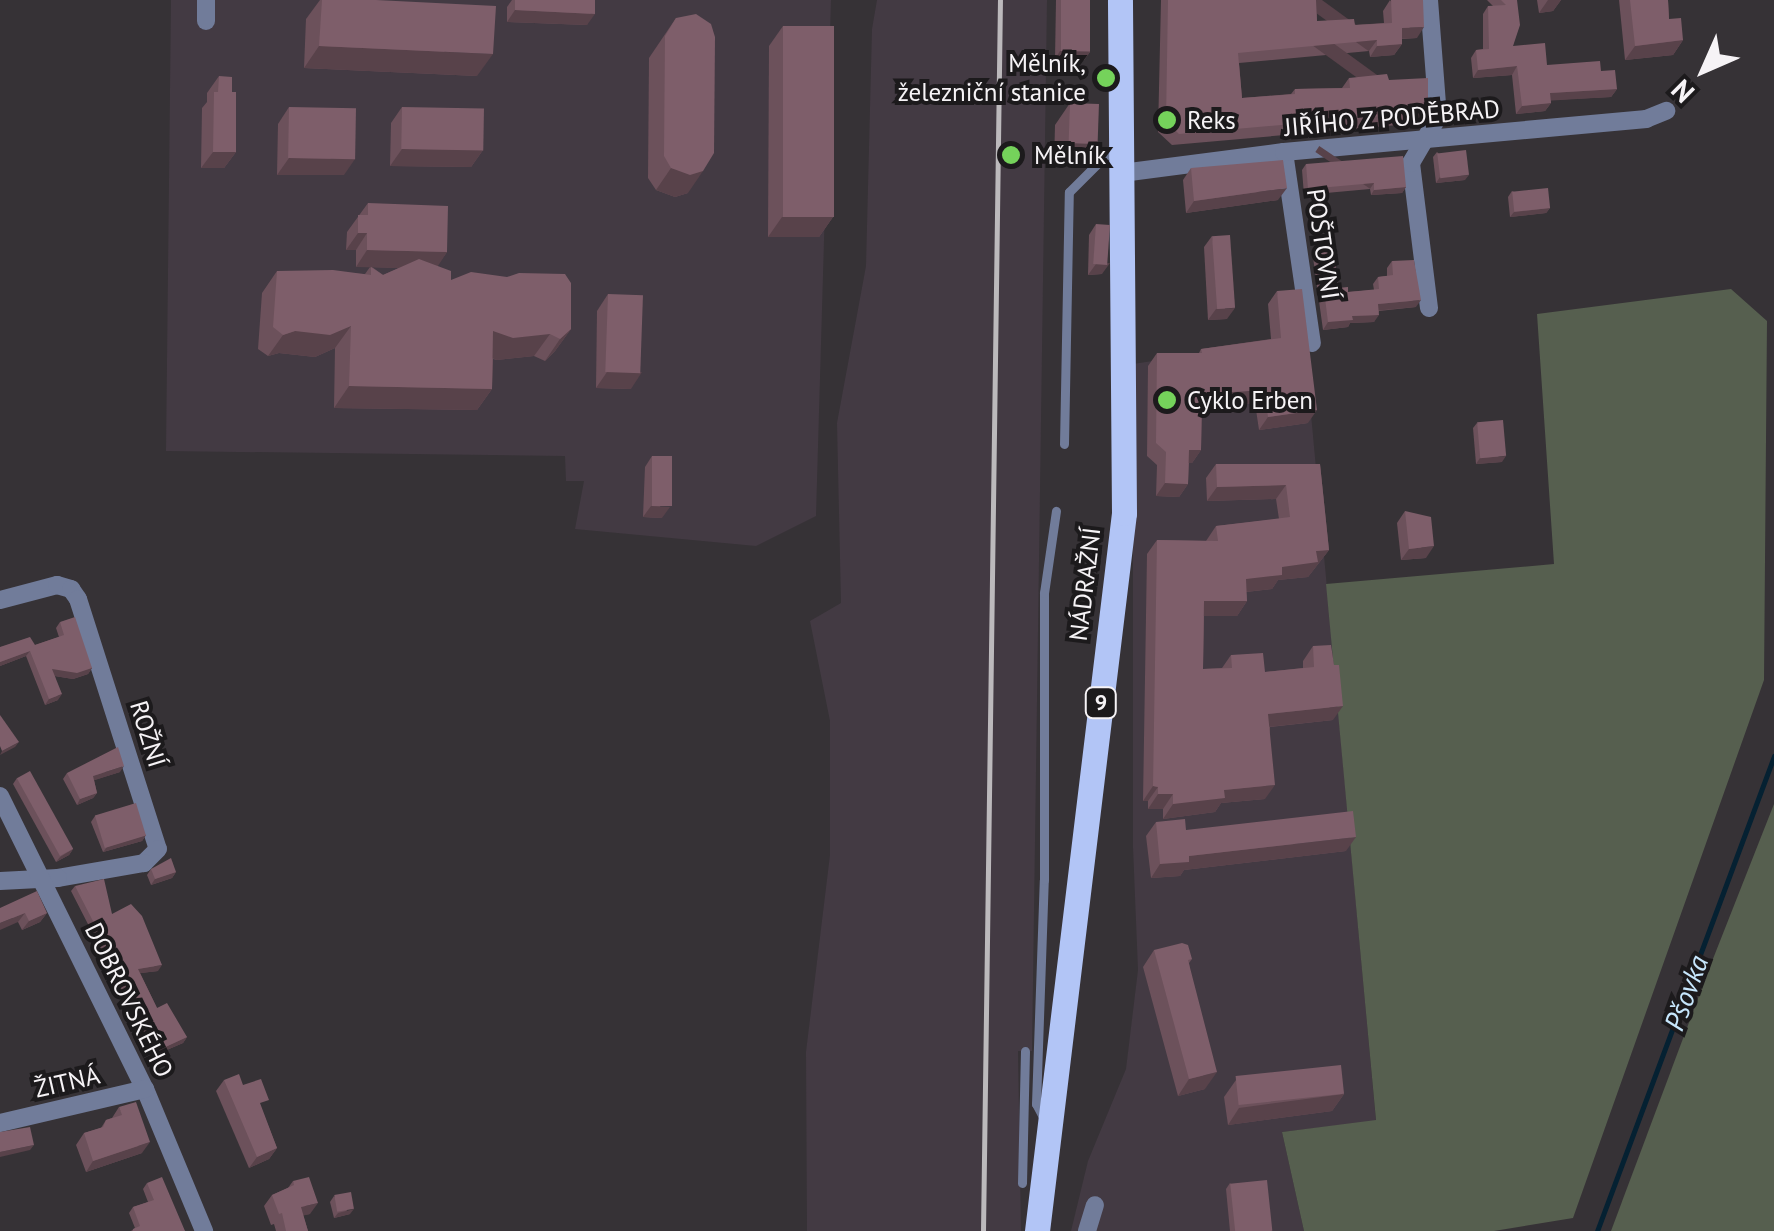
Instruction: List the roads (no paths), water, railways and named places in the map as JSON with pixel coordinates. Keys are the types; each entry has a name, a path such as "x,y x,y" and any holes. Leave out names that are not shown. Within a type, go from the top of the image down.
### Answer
{"main road":[{"name":"NÁDRAŽNÍ","path":"1038,1231 1036,1127 1124,513 1120,0"}],"street":[{"path":"206,0 206,21"},
{"path":"1429,0 1438,117 1411,163 1429,308"},
{"name":"JIŘÍHO Z PODĚBRAD","path":"1122,173 1284,152 1646,119 1666,111"},
{"name":"POŠTOVNÍ","path":"1284,152 1312,344"},
{"name":"ROŽNÍ","path":"0,600 57,585 71,590 78,599 158,849 144,863 42,878"},
{"name":"DOBROVSKÉHO","path":"0,796 145,1089 204,1231"},
{"path":"0,882 42,878"},
{"name":"ŽITNÁ","path":"0,1123 145,1089"},
{"path":"1087,1231 1094,1204"}],"lane":[{"path":"1064,444 1069,192 1090,166 1121,141"},
{"path":"1022,1183 1036,1127 1044,880 1044,593 1056,511"},
{"path":"1025,1051 1036,1127"}],"waterway":[{"name":"Pšovka","path":"1597,1231 1774,756"}],"railway":[{"path":"983,1231 1000,0"}],"place":[{"name":"Mělník, železniční stanice","path":"1106,78"},
{"name":"Reks","path":"1167,120"},
{"name":"Mělník","path":"1011,155"},
{"name":"Cyklo Erben","path":"1167,400"}]}
